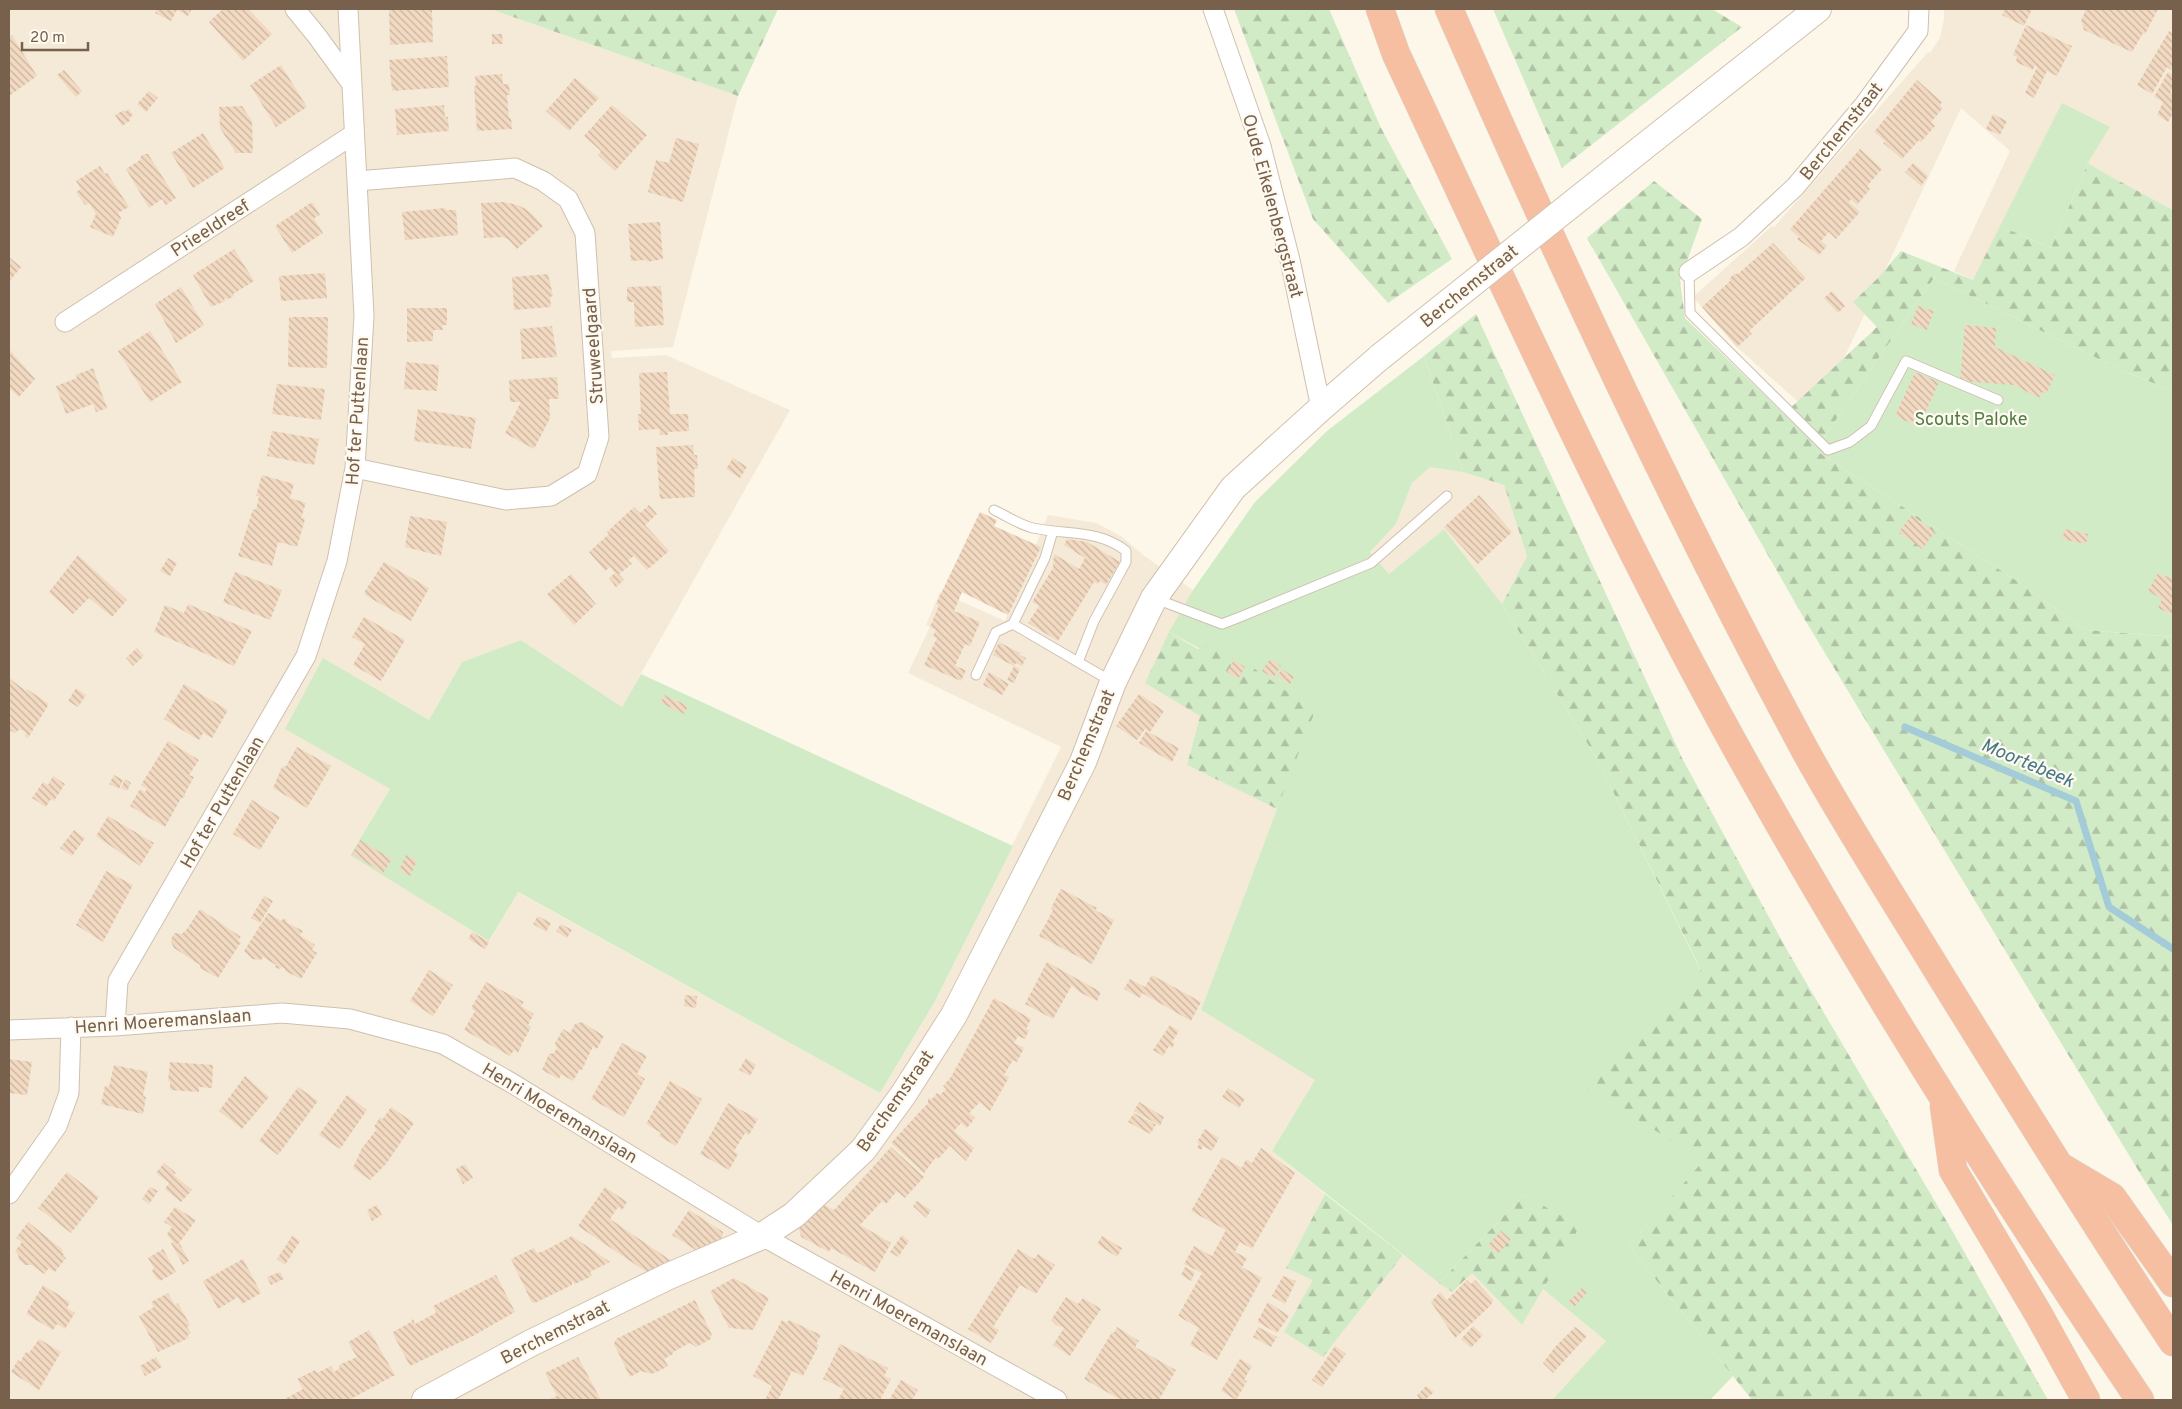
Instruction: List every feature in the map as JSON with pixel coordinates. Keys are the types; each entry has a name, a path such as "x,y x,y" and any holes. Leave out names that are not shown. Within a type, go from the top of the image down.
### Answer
{"highway":[{"path":"1380,9 1396,54 1596,480 1752,776 1816,887 1943,1097 2080,1311 2140,1400"},
{"path":"1449,9 1539,213 1706,563 1808,754 1872,864 2057,1165 2173,1342"},
{"path":"1943,1097 1953,1170 2039,1315 2086,1400"},
{"path":"2057,1165 2112,1197 2173,1283"}],"street":[{"path":"295,9 351,83"},
{"name":"Hof ter Puttenlaan","path":"114,1026 118,981 306,656 337,562 356,468 364,316 348,9"},
{"name":"Oude Eikelenbergstraat","path":"1213,9 1261,146 1290,260 1321,408"},
{"name":"Berchemstraat","path":"425,1400 531,1343 669,1276 762,1236 794,1215 863,1150 908,1087 954,1015 1083,762 1113,682 1154,598 1233,488 1380,357 1818,9"},
{"name":"Berchemstraat","path":"1688,272 1741,237 1795,187 1864,105 1918,31 1919,9"},
{"name":"Prieeldreef","path":"65,322 354,134"},
{"name":"Struweelgaard","path":"356,468 506,500 551,496 587,474 599,437 585,233 568,199 543,180 515,168 357,180"},
{"name":"Henri Moeremanslaan","path":"9,1030 114,1026 282,1014 350,1019 443,1044 510,1082 762,1236 1057,1400"},
{"path":"9,1194 57,1126 69,1093 71,1027"}],"lane":[{"path":"1688,272 1690,313 1828,450 1850,442 1871,426 1906,361 1998,400"},
{"path":"1154,598 1222,624 1371,563 1447,496"},
{"path":"994,510 1032,528 1081,533 1115,542 1126,552 1126,562 1094,621 1078,662"},
{"path":"976,675 996,632 1013,624 1045,558 1053,531"},
{"path":"1013,624 1113,682"}],"shaded area":[{"path":"9,9 490,9 738,96 673,347 611,351 612,358 666,355 790,410 622,707 521,640 462,662 429,720 323,659 286,729 390,789 350,854 490,941 517,892 880,1093 934,1003 1061,747 908,673 930,627 926,625 940,592 1005,621 1048,515 1096,523 1121,536 1143,555 1193,590 1169,633 1200,716 1187,765 1277,809 1201,1010 1316,1080 1272,1151 1325,1194 1286,1268 1313,1279 1323,1357 1403,1255 1452,1292 1471,1272 1522,1325 1543,1289 1606,1341 1552,1400 9,1400"},
{"path":"1944,9 2173,9 2173,210 2088,163 2110,127 1973,280 1954,271 2010,151 1961,108 1816,418 1737,347 1693,297 1772,226 1774,227 1928,52 1930,53 1940,38 1944,20"},
{"path":"1430,466 1463,472 1504,485 1527,556 1502,604 1444,529 1389,574 1370,552 1396,524 1412,483"}],"green space":[{"path":"490,9 778,9 738,96"},
{"path":"1234,9 1329,9 1381,128 1452,259 1388,303 1313,219"},
{"path":"1493,9 1712,9 1742,27 1562,168"},
{"path":"2062,103 2110,127 2088,163 2051,248 2000,226"},
{"path":"2088,163 2173,210 2173,391 2121,370 1934,278 1815,450 2017,581 2086,630 2173,637 2173,1225 1805,620 1587,238 1654,181 1702,219 1680,281 1685,318 1784,414 1877,327 1853,302 1878,278 1901,251 1973,280 2000,226 2051,248"},
{"name":"Scouts Paloke","path":"1934,278 2121,370 2173,391 2173,637 2086,630 2017,581 1815,450"},
{"path":"1476,314 1683,760 1787,950 1953,1232 2048,1400 1752,1400 1629,1246 1704,1160 1585,1088 1701,970 1597,759 1502,604 1527,556 1504,485 1463,472 1424,356"},
{"path":"1424,356 1463,472 1430,467 1412,483 1396,524 1370,552 1389,574 1444,529 1502,604 1597,759 1701,971 1586,1088 1705,1160 1629,1246 1733,1376 1710,1400 1552,1400 1606,1341 1543,1289 1579,1226 1524,1195 1439,1283 1272,1151 1315,1080 1201,1010 1314,711 1169,632 1193,590 1255,502 1327,431"},
{"path":"1169,632 1198,649 1216,642 1315,711 1277,809 1187,765 1200,716 1145,683"},
{"path":"521,640 622,707 641,674 1013,846 934,1003 880,1093 518,892 489,941 350,855 390,789 285,729 323,658 429,720 462,662"},
{"path":"1325,1194 1403,1255 1323,1357 1284,1332 1313,1280 1286,1268"},
{"path":"1524,1195 1580,1226 1522,1325 1472,1273 1452,1292 1439,1283"}],"building":[{"path":"157,9 192,9 188,16 177,10 171,21 155,13"},
{"path":"223,9 248,9 272,34 243,61 209,22"},
{"path":"2005,9 2032,9 2024,26 2002,15"},
{"path":"2086,9 2158,9 2145,34 2143,33 2132,52 2084,30 2081,21"},
{"path":"389,10 432,10 433,42 390,45"},
{"path":"2026,25 2072,46 2057,76 2047,71 2034,98 2025,93 2037,67 2035,65 2033,70 2016,62 2017,57 2013,55"},
{"path":"2169,31 2173,34 2173,66 2171,70 2167,67 2152,94 2137,85"},
{"path":"492,34 502,34 503,44 492,44"},
{"path":"12,35 37,76 9,96 9,37"},
{"path":"447,56 449,87 392,91 389,60"},
{"path":"281,65 307,107 276,127 250,85"},
{"path":"64,70 82,91 76,97 57,75"},
{"path":"2168,72 2173,75 2173,88 2170,94 2173,95 2173,113 2168,122 2157,115 2163,102 2154,97"},
{"path":"502,74 503,84 509,84 510,95 507,95 512,129 477,131 475,76"},
{"path":"575,78 599,98 569,131 546,111"},
{"path":"1917,80 1942,102 1940,105 1943,108 1931,122 1935,126 1902,159 1883,143 1885,141 1874,132"},
{"path":"149,91 158,98 146,112 137,104"},
{"path":"444,105 445,117 448,117 449,131 397,135 395,109"},
{"path":"612,105 647,135 615,171 598,155 601,151 584,136"},
{"path":"242,106 252,121 253,153 236,153 220,128 219,107"},
{"path":"129,109 133,115 129,118 131,120 122,126 115,115"},
{"path":"1993,114 2007,121 2000,135 1986,129"},
{"path":"203,133 225,168 193,188 171,153"},
{"path":"676,138 699,144 683,202 648,192 656,160 669,163"},
{"path":"1860,149 1882,169 1867,186 1870,189 1857,205 1851,199 1849,202 1860,212 1836,239 1829,232 1821,241 1827,246 1819,255 1797,239 1799,237 1790,229"},
{"path":"144,154 148,154 176,198 166,205 162,199 149,208 126,169 140,160"},
{"path":"1913,163 1928,176 1921,186 1905,172"},
{"path":"100,166 105,174 107,173 129,207 118,213 121,218 113,237 90,227 96,214 89,203 85,205 76,192 81,189 76,181"},
{"path":"312,202 320,215 314,218 323,233 292,253 275,226"},
{"path":"503,202 518,205 529,211 543,226 517,249 509,240 503,237 484,238 481,203"},
{"path":"446,208 446,210 456,210 458,235 405,240 402,212"},
{"path":"660,222 663,259 647,262 647,260 631,261 628,224"},
{"path":"1773,243 1806,278 1749,331 1752,334 1737,347 1702,307 1730,281 1734,274 1738,274"},
{"path":"234,249 254,281 233,294 234,296 227,300 226,298 224,299 225,301 211,307 193,275"},
{"path":"9,257 21,267 9,282"},
{"path":"325,273 327,298 281,301 279,276"},
{"path":"548,274 553,296 550,297 551,307 514,310 512,277"},
{"path":"661,286 664,325 635,327 634,302 627,302 627,287"},
{"path":"181,287 204,325 176,343 155,304"},
{"path":"1832,291 1845,306 1838,313 1824,298"},
{"path":"1918,306 1934,311 1927,330 1911,324"},
{"path":"407,308 447,308 447,325 442,325 443,330 433,330 433,341 407,342"},
{"path":"289,317 328,317 327,368 288,367"},
{"path":"1965,325 1996,328 1995,347 2055,375 2046,394 2042,392 2039,398 2014,385 1960,381"},
{"path":"552,326 557,357 522,359 520,329"},
{"path":"150,331 182,382 150,402 118,351"},
{"path":"9,349 35,379 19,397 9,388"},
{"path":"406,362 439,365 437,391 404,389"},
{"path":"93,368 107,408 96,412 93,404 66,414 56,386 77,378 76,375"},
{"path":"667,372 670,414 688,414 689,431 668,432 668,435 660,435 659,429 639,430 638,414 641,414 639,373"},
{"path":"1915,372 1939,382 1919,427 1895,416"},
{"path":"557,377 559,399 549,399 550,418 534,449 505,433 520,404 520,402 510,402 509,380"},
{"path":"277,384 325,389 321,420 272,414"},
{"path":"418,409 476,418 471,449 414,441"},
{"path":"272,431 319,439 314,465 267,456"},
{"path":"693,445 694,455 697,455 698,469 694,469 695,497 660,499 656,447"},
{"path":"733,458 747,467 740,478 726,469"},
{"path":"262,475 294,484 290,498 306,503 301,518 305,519 297,547 278,542 272,566 238,556 253,509 256,510 259,496 256,496"},
{"path":"1479,495 1512,532 1478,564 1444,527"},
{"path":"649,505 657,514 645,525 669,551 647,570 634,556 628,560 632,564 619,574 624,580 616,587 609,578 615,573 610,567 605,571 589,552 634,507 640,513"},
{"path":"980,512 997,520 994,526 1041,547 1008,615 962,592 954,611 980,622 970,646 965,644 955,666 966,670 961,681 924,665 937,638 933,636 936,630 930,627 939,605 936,604"},
{"path":"1912,515 1935,532 1922,549 1899,532"},
{"path":"410,516 447,522 441,556 405,547"},
{"path":"2065,529 2088,534 2086,544 2062,539"},
{"path":"1067,539 1087,542 1120,562 1106,585 1100,581 1098,584 1094,582 1058,641 1028,623 1039,606 1032,602 1053,568 1054,554 1079,569 1085,558 1064,545"},
{"path":"78,555 127,600 112,617 89,598 73,614 49,592"},
{"path":"168,558 177,563 170,576 160,571"},
{"path":"384,562 429,588 411,621 365,595 365,591"},
{"path":"235,572 282,590 270,620 223,602"},
{"path":"2158,573 2173,579 2173,615 2158,608 2162,599 2148,591"},
{"path":"571,574 596,604 574,625 547,594"},
{"path":"188,604 252,631 234,666 154,632 165,605 184,613"},
{"path":"364,617 405,640 381,681 353,665 365,644 352,637"},
{"path":"999,642 1026,658 1022,666 1016,663 1014,666 993,655"},
{"path":"137,648 144,656 133,666 126,658"},
{"path":"1270,659 1281,666 1273,678 1262,671"},
{"path":"1234,660 1245,667 1238,679 1227,672"},
{"path":"1014,666 1020,669 1014,683 1007,680"},
{"path":"1282,669 1294,677 1290,684 1277,676"},
{"path":"989,672 1009,684 1002,695 983,685"},
{"path":"9,678 26,691 27,689 49,704 28,738 25,736 26,733 20,729 15,733 9,730"},
{"path":"184,684 228,710 212,738 203,733 199,740 164,719"},
{"path":"76,688 86,695 78,707 68,701"},
{"path":"1139,694 1164,711 1150,732 1145,729 1137,740 1116,726"},
{"path":"664,695 688,706 684,714 661,703"},
{"path":"1146,731 1179,748 1172,762 1139,743"},
{"path":"168,741 199,760 189,775 194,777 185,796 180,800 165,827 130,806 140,789 145,792 147,789 141,785"},
{"path":"297,747 331,766 307,808 273,788 282,767 286,766"},
{"path":"114,775 123,780 119,789 109,784"},
{"path":"53,776 65,784 54,801 51,799 46,807 32,798 43,782 48,785"},
{"path":"125,779 131,783 127,791 121,788"},
{"path":"252,800 280,817 260,850 233,834"},
{"path":"108,816 154,843 140,866 96,836"},
{"path":"74,830 85,838 72,856 60,848"},
{"path":"360,840 392,859 383,873 352,854"},
{"path":"406,855 417,861 410,876 399,870"},
{"path":"106,871 133,885 103,942 76,925"},
{"path":"1061,889 1097,908 1095,910 1114,920 1092,964 1039,936 1053,910 1051,908"},
{"path":"264,896 273,901 260,923 251,918"},
{"path":"200,909 241,937 238,940 241,942 218,978 200,968 200,965 174,948 171,942 175,933 182,934 187,929"},
{"path":"268,913 282,921 283,918 287,920 286,922 303,931 300,935 315,945 312,950 317,953 301,979 281,967 279,969 275,967 276,965 263,957 261,960 252,959 244,951"},
{"path":"538,916 551,923 546,932 533,924"},
{"path":"561,924 572,930 567,938 556,931"},
{"path":"472,932 489,942 485,949 468,939"},
{"path":"1047,962 1101,992 1097,1001 1079,992 1072,985 1053,1019 1025,1004"},
{"path":"429,970 453,985 433,1016 410,1001"},
{"path":"1152,975 1201,1002 1191,1021 1142,993 1140,998 1124,989 1130,979 1145,987"},
{"path":"486,982 524,1002 521,1006 534,1014 528,1025 531,1027 518,1053 514,1050 510,1056 464,1030 475,1011 471,1008"},
{"path":"685,995 697,996 696,1008 684,1006"},
{"path":"994,998 1031,1019 1026,1029 1029,1030 1025,1039 1018,1036 1014,1043 1024,1048 1017,1062 1013,1060 1004,1075 1009,1077 990,1111 980,1102 969,1113 975,1118 967,1128 961,1123 954,1131 974,1148 966,1161 950,1146 938,1159 936,1157 924,1173 891,1143 928,1103 928,1099 933,1098 937,1093 940,1095 946,1089 943,1086 951,1077"},
{"path":"582,1022 604,1036 597,1049 593,1046 582,1070 580,1069 573,1081 561,1074 559,1079 542,1070 549,1054 554,1053 557,1048 555,1043 563,1029 570,1033 575,1024"},
{"path":"1170,1025 1179,1031 1172,1042 1175,1043 1172,1048 1169,1046 1163,1056 1153,1050"},
{"path":"622,1043 647,1056 637,1074 645,1079 624,1117 591,1099"},
{"path":"746,1058 756,1065 750,1076 739,1070"},
{"path":"9,1059 32,1062 27,1095 9,1093"},
{"path":"170,1062 213,1065 212,1088 199,1087 199,1092 170,1090 170,1081 168,1081"},
{"path":"114,1065 148,1072 143,1096 146,1097 143,1114 101,1104 105,1086 109,1087"},
{"path":"245,1076 269,1097 242,1129 219,1111"},
{"path":"670,1081 702,1099 676,1146 659,1136 661,1133 646,1124"},
{"path":"298,1087 318,1101 278,1155 259,1141"},
{"path":"1228,1088 1245,1099 1239,1108 1222,1097"},
{"path":"347,1095 367,1110 340,1149 319,1135"},
{"path":"1139,1102 1164,1117 1160,1126 1134,1111"},
{"path":"728,1103 758,1119 749,1135 745,1133 734,1151 738,1154 729,1170 700,1154"},
{"path":"391,1107 414,1123 386,1164 370,1180 353,1168 362,1148 377,1129 374,1127 380,1117 383,1119"},
{"path":"1134,1113 1156,1125 1150,1134 1128,1122"},
{"path":"1205,1129 1219,1138 1212,1151 1203,1146 1201,1150 1197,1148 1199,1144 1197,1142"},
{"path":"891,1147 924,1177 905,1198 897,1191 886,1204 882,1201 860,1225 891,1243 875,1272 831,1248 829,1252 801,1237 799,1228 822,1204 834,1210"},
{"path":"1261,1148 1295,1173 1252,1249 1240,1242 1235,1252 1247,1258 1242,1267 1262,1278 1217,1360 1190,1345 1199,1328 1178,1316 1202,1273 1184,1264 1194,1246 1212,1256 1226,1230 1191,1211 1222,1157 1242,1168 1246,1159 1252,1163"},
{"path":"164,1163 176,1173 174,1175 192,1190 181,1202 165,1189 169,1183 156,1173"},
{"path":"465,1164 473,1178 463,1184 456,1169"},
{"path":"67,1172 99,1197 71,1233 38,1208"},
{"path":"150,1187 158,1191 149,1204 142,1199"},
{"path":"605,1187 627,1202 622,1210 618,1207 610,1219 673,1262 648,1273 578,1226"},
{"path":"917,1201 931,1210 926,1218 913,1206"},
{"path":"377,1205 382,1215 372,1221 367,1210"},
{"path":"175,1207 196,1220 177,1246 180,1244 189,1261 183,1265 171,1243 173,1242 167,1234 172,1227 164,1222"},
{"path":"689,1210 723,1232 722,1238 697,1251 672,1235"},
{"path":"28,1222 63,1250 63,1256 66,1258 55,1272 49,1268 44,1274 32,1265 25,1265 19,1260 18,1254 15,1251 22,1242 16,1238"},
{"path":"1501,1231 1511,1239 1498,1254 1488,1245"},
{"path":"902,1235 909,1241 898,1257 890,1252"},
{"path":"292,1236 300,1241 285,1265 277,1259"},
{"path":"572,1236 610,1262 590,1272 592,1276 575,1284 572,1281 572,1285 532,1303 511,1259 534,1248 537,1253 544,1251"},
{"path":"1102,1236 1122,1248 1117,1257 1097,1244"},
{"path":"163,1249 176,1272 160,1281 152,1271 154,1268 148,1258"},
{"path":"1018,1249 1034,1259 1038,1254 1055,1265 1036,1294 1020,1285 993,1327 999,1330 991,1343 968,1329"},
{"path":"243,1259 261,1293 242,1304 238,1297 218,1309 203,1281"},
{"path":"1185,1267 1195,1272 1191,1281 1181,1275"},
{"path":"280,1272 284,1279 271,1285 267,1277"},
{"path":"496,1275 515,1312 473,1336 410,1366 393,1332 413,1319 415,1324 436,1313 433,1306"},
{"path":"1283,1276 1296,1281 1285,1304 1272,1296"},
{"path":"734,1278 769,1298 753,1330 729,1328 710,1291"},
{"path":"1467,1280 1471,1284 1475,1280 1493,1300 1491,1305 1455,1338 1431,1302 1440,1292 1447,1300"},
{"path":"43,1285 70,1302 67,1308 75,1313 65,1329 57,1324 53,1330 26,1314"},
{"path":"1582,1288 1587,1293 1574,1307 1568,1302"},
{"path":"168,1293 175,1305 178,1303 190,1325 187,1327 191,1333 187,1336 189,1338 158,1352 139,1316 154,1307 151,1302"},
{"path":"1066,1297 1078,1304 1083,1298 1101,1309 1070,1356 1053,1345 1064,1328 1056,1325 1051,1320"},
{"path":"695,1300 712,1335 711,1339 696,1347 690,1343 673,1352 673,1354 664,1359 668,1366 659,1371 651,1374 641,1371 630,1377 614,1344 616,1339"},
{"path":"1268,1302 1289,1316 1277,1333 1257,1322"},
{"path":"782,1320 787,1323 789,1320 821,1335 816,1344 819,1345 803,1376 792,1371 778,1400 765,1400 772,1386 753,1376"},
{"path":"1473,1326 1483,1335 1471,1348 1461,1339"},
{"path":"1117,1327 1139,1341 1135,1347 1176,1370 1159,1400 1121,1400 1084,1379 1112,1332 1114,1333"},
{"path":"1258,1327 1277,1337 1271,1347 1253,1337"},
{"path":"1575,1327 1587,1336 1553,1373 1543,1363 1555,1347"},
{"path":"369,1330 395,1375 349,1400 285,1399 303,1389 297,1379 315,1370 317,1373 331,1366 334,1372 340,1368 339,1365 357,1357 348,1342"},
{"path":"39,1339 61,1352 39,1390 11,1372 18,1360 20,1362 26,1352 29,1353"},
{"path":"840,1344 888,1368 884,1376 891,1379 880,1400 838,1400 844,1389 823,1379"},
{"path":"1335,1346 1346,1354 1322,1387 1312,1380"},
{"path":"156,1357 162,1367 145,1376 140,1366"},
{"path":"578,1357 601,1400 548,1400 557,1396 545,1373"},
{"path":"1240,1359 1252,1366 1244,1380 1247,1381 1236,1400 1221,1391"},
{"path":"901,1380 918,1390 912,1400 889,1400"},
{"path":"1426,1386 1434,1392 1425,1400 1420,1400 1417,1395"}],"waterway":[{"name":"Moortebeek","path":"1905,727 2076,801 2109,907 2173,949"}]}
